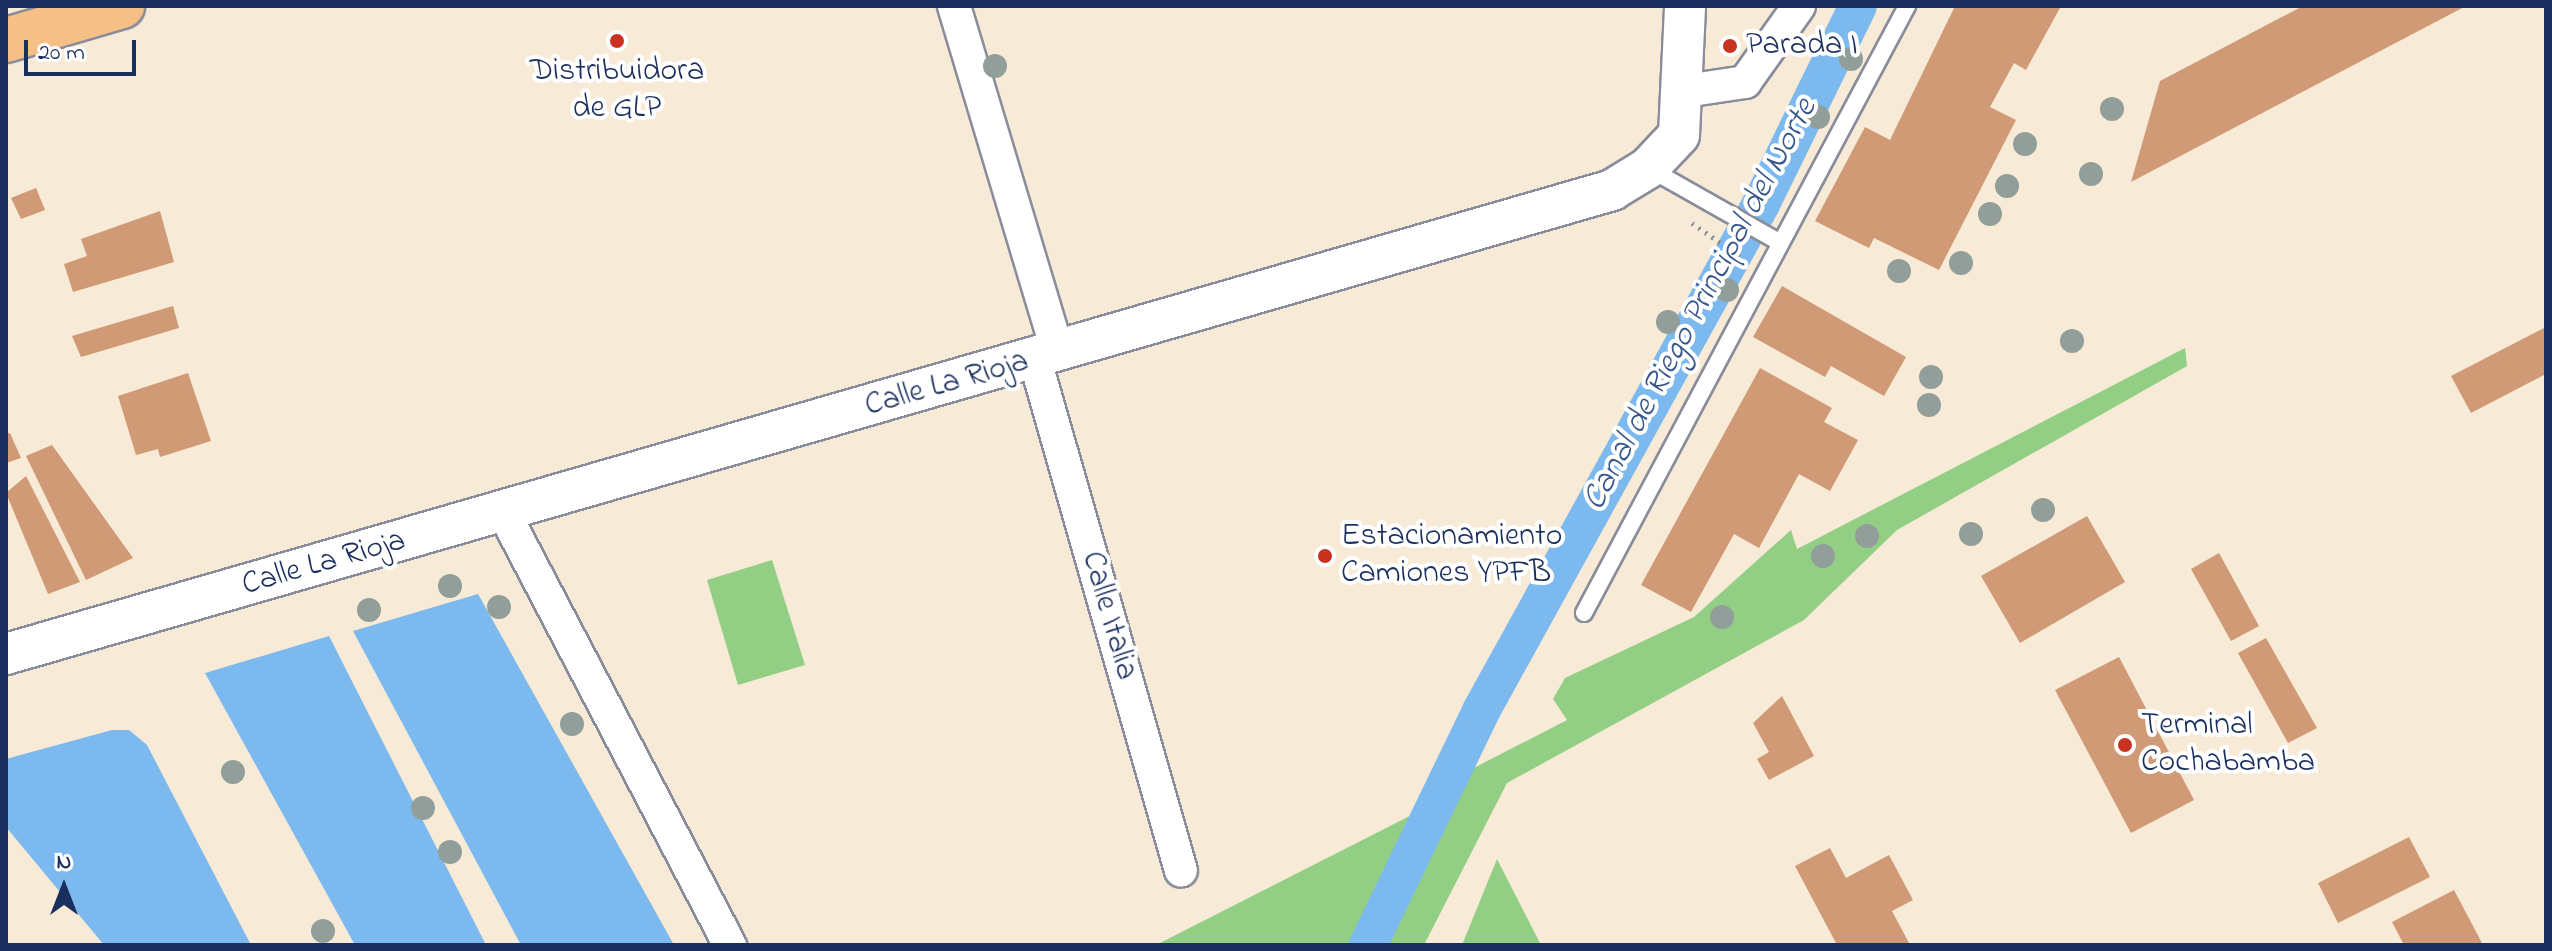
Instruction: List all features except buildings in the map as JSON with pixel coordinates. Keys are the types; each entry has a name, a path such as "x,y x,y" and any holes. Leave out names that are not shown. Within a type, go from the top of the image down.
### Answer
{"highway":[{"path":"6,40 122,6"}],"street":[{"name":"Calle Italia","path":"954,6 1181,871"},
{"name":"Calle La Rioja","path":"6,654 504,513 1612,190 1648,168 1679,135 1685,91 1685,6"},
{"path":"1685,91 1745,82 1799,6"},
{"path":"504,513 730,945"}],"lane":[{"path":"1584,613 1907,6"},
{"path":"1648,168 1779,242"}],"path":[{"path":"1694,231 1746,260"}],"green space":[{"path":"2185,348 2187,366 1897,530 1804,620 1507,783 1424,945 1156,945 1455,793 1464,773 1567,720 1553,699 1565,678 1694,617 1791,530 1797,549"},
{"path":"772,560 805,665 738,685 707,580"},
{"path":"1497,859 1541,945 1462,945"}],"water":[{"path":"478,594 674,945 521,945 353,631"},
{"path":"329,636 486,945 355,945 205,673"},
{"path":"112,730 129,730 147,745 251,945 104,945 6,827 6,759"}],"waterway":[{"name":"Canal de Riego Principal del Norte","path":"1368,945 1481,711 1761,204 1858,6"}],"place":[{"name":"Distribuidora de GLP","path":"617,41"},
{"name":"Parada I","path":"1730,46"},
{"name":"Estacionamiento Camiones YPFB","path":"1325,556"},
{"name":"Terminal Cochabamba","path":"2125,745"}]}
